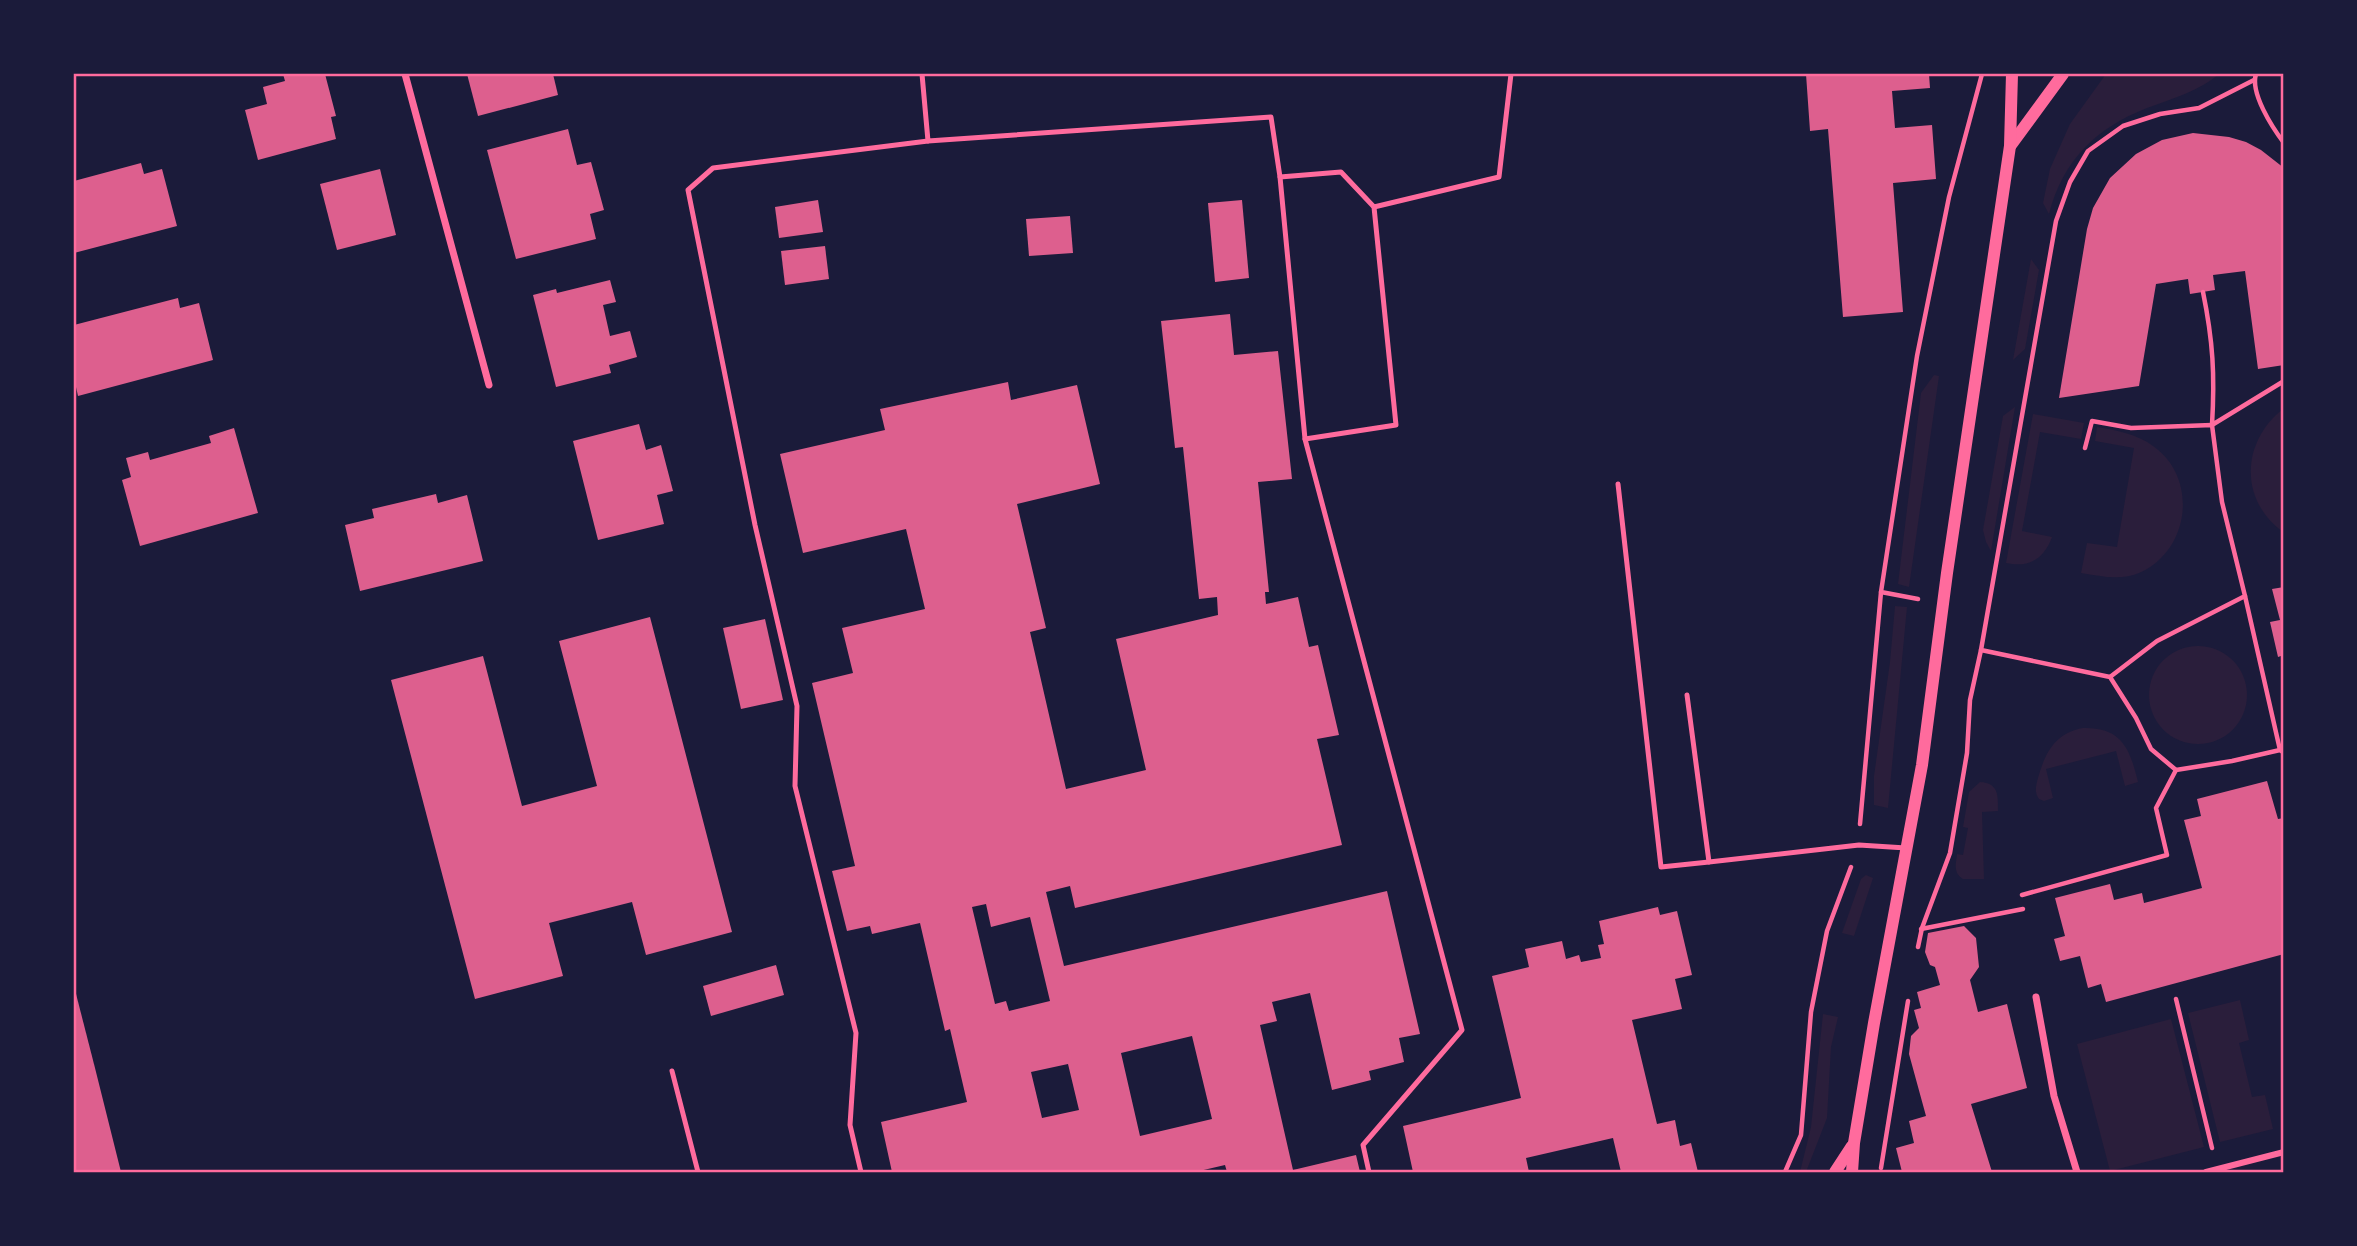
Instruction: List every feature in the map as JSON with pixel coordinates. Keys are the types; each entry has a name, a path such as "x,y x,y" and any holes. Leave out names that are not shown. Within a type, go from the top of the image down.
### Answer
{"street":[{"path":"405,74 489,386"},
{"path":"1852,1172 1854,1143 1922,765 1947,573 2010,146 2012,74"},
{"path":"2010,146 2063,74"},
{"path":"2036,997 2054,1096 2077,1172"},
{"path":"1836,1172 1854,1143"},
{"path":"2206,1172 2284,1152"}],"lane":[{"path":"922,74 928,141"},
{"path":"1374,207 1499,177 1511,74"},
{"path":"861,1172 850,1125 856,1033 795,786 797,706 753,512 688,190 713,168 928,141 1271,117 1280,177 1305,439 1462,1030 1363,1145 1369,1172"},
{"path":"1280,177 1341,172 1374,207 1396,425 1305,439"},
{"path":"1618,484 1661,867 1859,845 1906,848"},
{"path":"1687,695 1709,862"},
{"path":"672,1071 698,1172"}],"path":[{"path":"1785,1172 1801,1135 1811,1012 1827,931 1859,845 1881,592 1917,356 1949,197 1982,74"},
{"path":"2256,74 2254,80 2266,118 2284,143"},
{"path":"1917,949 1950,853 1966,753 1970,700 2056,220 2070,182 2088,151 2123,126 2160,114 2199,108 2254,80"},
{"path":"1981,650 2110,677 2136,718 2151,749 2176,770 2282,752 2222,502 2212,425 2215,374 2203,292"},
{"path":"2085,448 2092,421 2131,428 2212,425 2284,381"},
{"path":"1881,592 1917,599 1947,573"},
{"path":"2110,677 2157,641 2245,596"},
{"path":"2022,895 2167,855 2156,808 2176,770"},
{"path":"1890,935 2023,909"},
{"path":"1880,1172 1908,998"},
{"path":"2176,999 2217,1170"}],"shaded area":[{"path":"2106,74 2219,74 2194,90 2129,116 2097,136 2084,148 2063,177 2049,214 2043,203 2050,169 2070,124"},
{"path":"2031,259 2039,270 2025,349 2013,360"},
{"path":"1934,375 1939,376 1909,587 1898,584 1921,393"},
{"path":"2015,407 1991,551 1983,530 2003,416"},
{"path":"2283,409 2283,532 2269,519 2259,504 2251,471 2259,438 2269,422"},
{"path":"2033,414 2084,423 2081,439 2040,432 2022,531 2052,537 2045,551 2035,560 2022,564 2006,563"},
{"path":"2097,427 2119,431 2153,446 2168,460 2177,476 2182,494 2178,532 2169,548 2156,563 2139,573 2125,577 2081,573 2087,543 2117,547 2134,448 2095,441"},
{"path":"1895,606 1907,607 1888,808 1874,805 1874,776"},
{"path":"2198,646 2217,650 2233,660 2243,676 2247,695 2243,714 2233,730 2217,740 2198,744 2179,740 2163,730 2153,714 2149,695 2153,676 2163,660 2179,650"},
{"path":"2083,728 2107,731 2122,742 2132,760 2138,782 2125,786 2116,751 2046,769 2053,798 2044,801 2039,799 2037,784 2048,753 2065,734"},
{"path":"1980,782 1991,785 1996,791 1998,811 1982,812 1984,879 1963,879 1956,871 1957,854 1963,855 1968,828 1963,827 1969,792"},
{"path":"1866,875 1873,878 1854,936 1842,933 1861,879"},
{"path":"2240,1000 2249,1040 2239,1043 2252,1097 2265,1095 2273,1129 2220,1142 2188,1013"},
{"path":"1823,1014 1838,1017 1831,1047 1827,1118 1806,1172 1800,1172 1811,1127"},
{"path":"2171,1019 2204,1147 2110,1171 2077,1044"}],"building":[{"path":"283,74 325,74 336,116 331,117 336,139 258,160 245,110 267,104 263,87 285,81"},
{"path":"467,74 553,74 558,95 478,116"},
{"path":"1806,74 1929,74 1930,88 1892,91 1895,128 1932,125 1936,179 1893,183 1903,312 1843,317 1828,129 1810,131"},
{"path":"568,129 577,165 591,162 604,210 590,214 596,239 516,259 487,150"},
{"path":"2193,133 2246,142 2284,168 2284,365 2258,369 2245,271 2213,275 2215,290 2190,294 2188,279 2156,284 2139,386 2059,398 2087,229 2093,208 2110,178 2136,154 2162,140"},
{"path":"141,163 144,174 162,169 177,226 74,253 74,181"},
{"path":"380,169 396,235 337,250 320,184"},
{"path":"818,200 823,232 779,238 775,207"},
{"path":"1242,200 1249,278 1215,282 1208,203"},
{"path":"1070,216 1073,253 1029,256 1026,219"},
{"path":"825,246 829,279 785,285 781,251"},
{"path":"610,280 616,302 603,305 610,336 630,331 637,357 609,365 611,373 556,387 533,295 556,289 557,293"},
{"path":"178,298 180,308 199,303 213,360 78,396 74,378 74,325"},
{"path":"1230,314 1234,355 1278,351 1292,479 1258,482 1269,592 1265,592 1266,604 1298,597 1309,647 1318,645 1339,735 1317,739 1342,845 1075,908 1070,886 1046,892 1064,966 1387,891 1420,1034 1399,1038 1404,1062 1369,1071 1371,1080 1332,1090 1310,993 1272,1002 1277,1021 1260,1025 1293,1170 1356,1155 1360,1172 1227,1172 1225,1165 1195,1172 892,1172 881,1122 967,1102 950,1029 945,1031 920,923 872,934 870,926 847,931 832,871 855,866 812,683 853,673 842,628 925,609 906,529 803,553 780,454 885,430 880,409 1008,382 1011,400 1077,385 1100,484 1017,504 1046,628 1030,632 1066,789 1146,770 1116,639 1218,615 1217,597 1199,599 1183,447 1175,448 1161,321","holes":["986,904 991,927 1030,917 1050,1001 1009,1011 1006,1001 995,1004 972,907","1192,1036 1212,1119 1140,1136 1121,1053","1068,1064 1079,1110 1042,1118 1031,1072"]},
{"path":"639,424 646,450 661,445 673,491 657,495 664,524 598,540 573,441"},
{"path":"234,428 258,513 140,546 122,480 131,477 126,458 148,452 150,460 211,443 209,436"},
{"path":"436,494 438,503 467,495 483,561 360,591 345,525 374,518 372,509"},
{"path":"2284,587 2284,655 2278,657 2270,622 2280,620 2272,589"},
{"path":"650,617 732,932 646,955 632,902 549,923 563,976 475,999 391,680 483,656 522,806 597,786 559,641"},
{"path":"765,619 783,700 741,709 723,628"},
{"path":"2267,781 2278,819 2284,818 2284,954 2106,1002 2101,984 2088,988 2080,956 2060,961 2054,939 2065,936 2055,898 2110,884 2114,900 2142,893 2144,903 2202,888 2184,820 2201,816 2197,799"},
{"path":"1658,907 1660,915 1677,911 1692,975 1675,979 1682,1009 1632,1020 1657,1124 1675,1120 1680,1146 1691,1143 1698,1172 1621,1172 1613,1138 1526,1158 1529,1172 1413,1172 1403,1126 1521,1098 1492,976 1529,967 1525,949 1562,941 1566,959 1579,955 1581,962 1601,958 1598,945 1604,944 1599,921"},
{"path":"1964,926 1976,938 1979,967 1970,980 1978,1012 2007,1004 2027,1088 1971,1104 1992,1172 1902,1172 1896,1148 1914,1143 1909,1121 1926,1116 1909,1054 1911,1036 1919,1028 1914,1010 1921,1008 1917,992 1940,985 1935,967 1930,965 1925,952 1928,933"},
{"path":"776,965 784,995 711,1016 703,986"},
{"path":"74,986 95,1068 121,1172 74,1172"}]}
